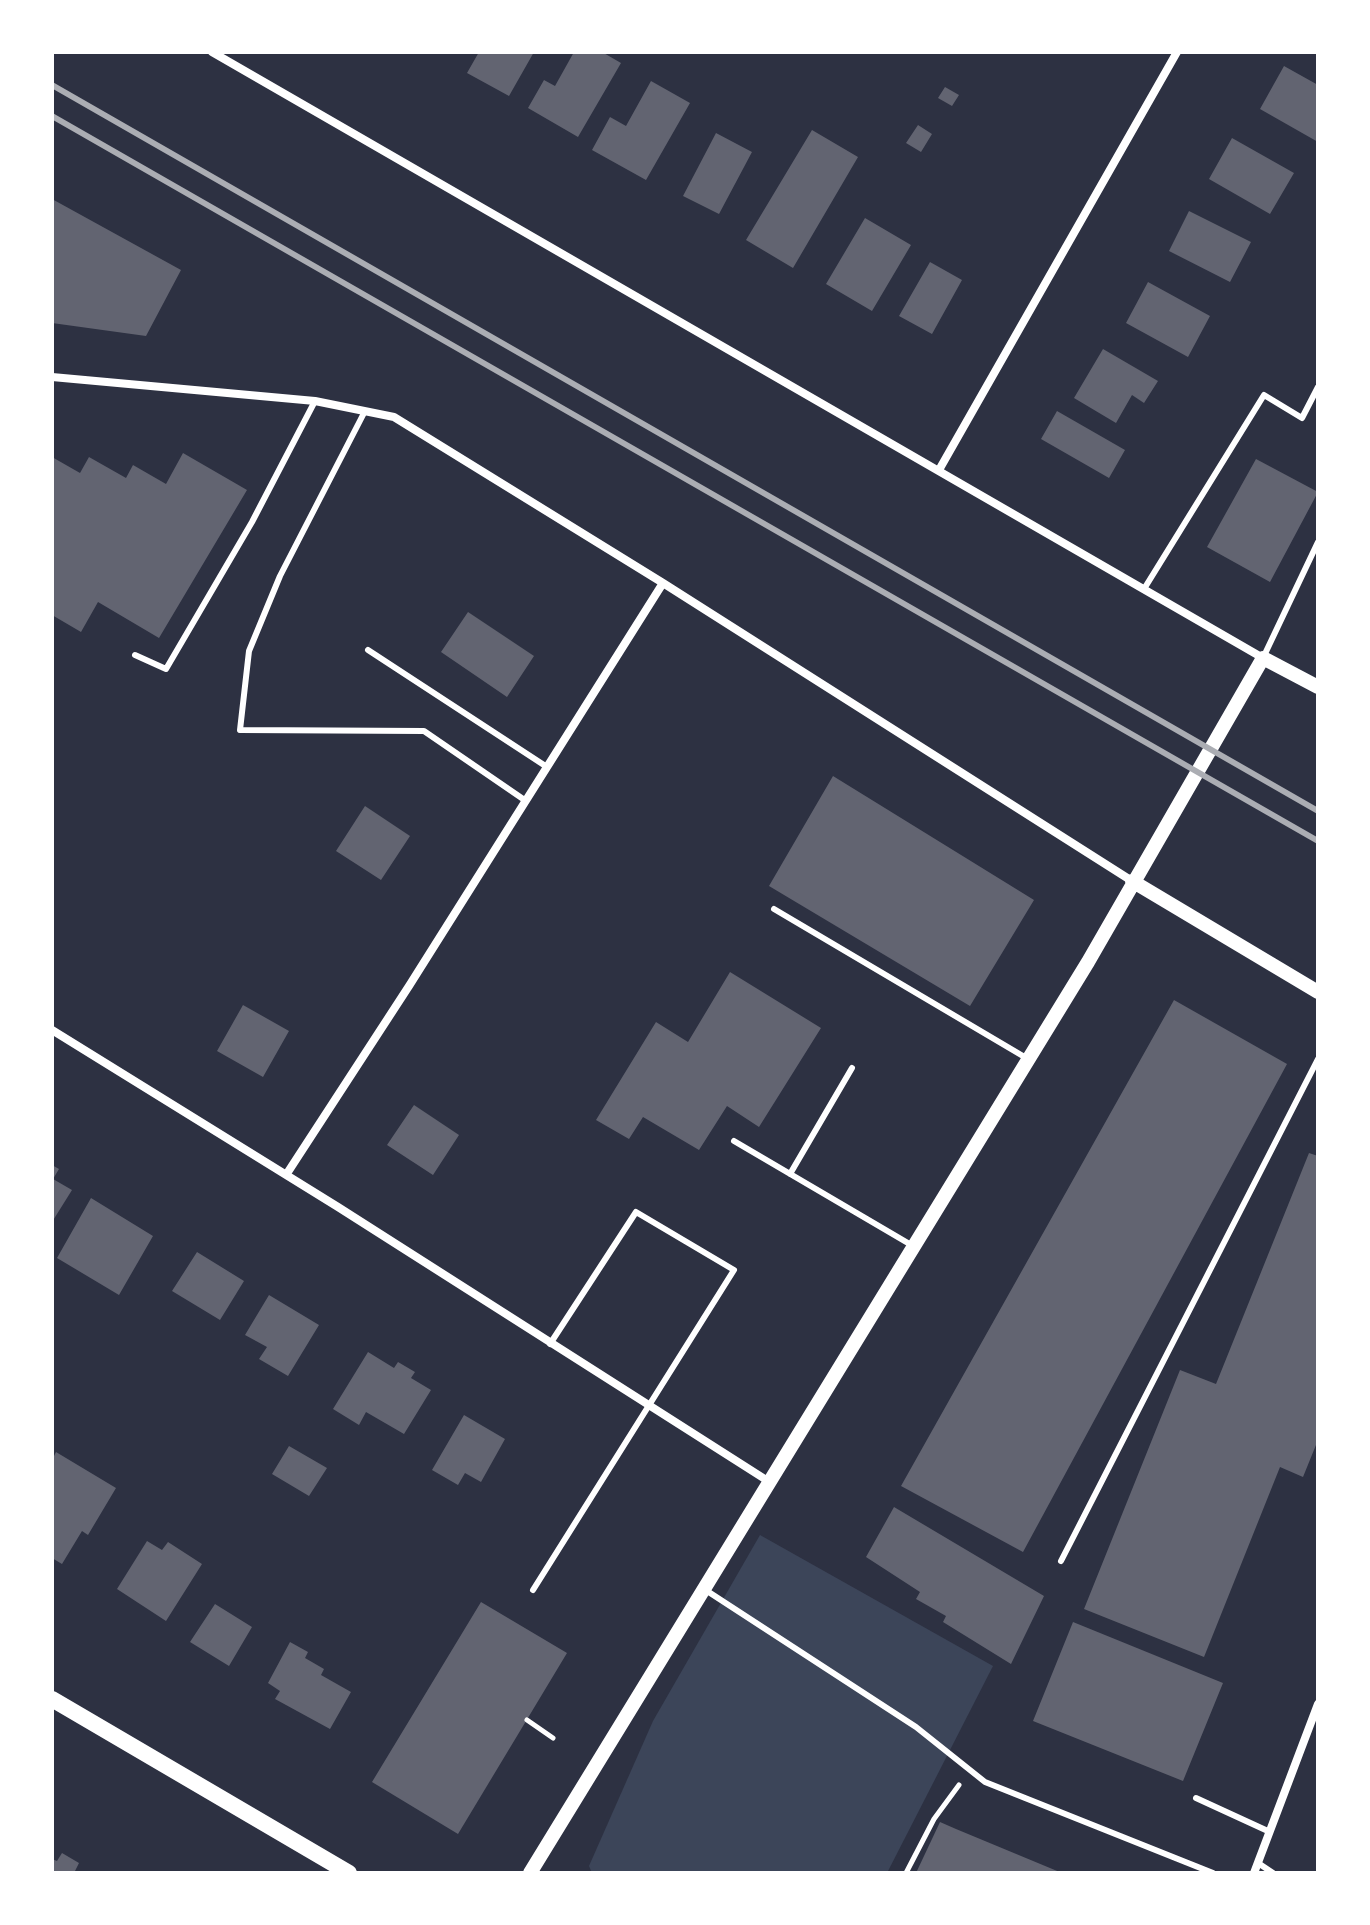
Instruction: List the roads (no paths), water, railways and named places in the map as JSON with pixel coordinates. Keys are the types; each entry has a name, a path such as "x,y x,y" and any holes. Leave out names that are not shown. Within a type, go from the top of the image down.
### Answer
{"main road":[{"path":"52,1699 349,1873"}],"street":[{"path":"212,52 1318,687"},
{"path":"939,470 1177,52"},
{"path":"52,377 315,401 394,417 663,583 1132,881 1318,992"},
{"path":"286,1175 663,583"},
{"path":"530,1873 1028,1059 1263,658"},
{"path":"52,1030 768,1481"},
{"path":"1254,1873 1318,1704"}],"lane":[{"path":"1144,589 1264,395 1302,418 1318,387"},
{"path":"135,655 166,669 252,522 315,401"},
{"path":"365,411 280,576 249,651 240,730 424,731 526,801"},
{"path":"1263,658 1318,542"},
{"path":"368,650 547,767"},
{"path":"774,909 1028,1059"},
{"path":"1061,1561 1318,1059"},
{"path":"790,1174 852,1068"},
{"path":"734,1141 913,1246"},
{"path":"533,1590 734,1270 636,1212 550,1344"},
{"path":"704,1589 916,1727 985,1782 1213,1873"},
{"path":"1196,1798 1270,1832"},
{"path":"1258,1863 1273,1873"}],"railway":[{"path":"52,85 1318,811"},
{"path":"52,116 1318,841"}]}
